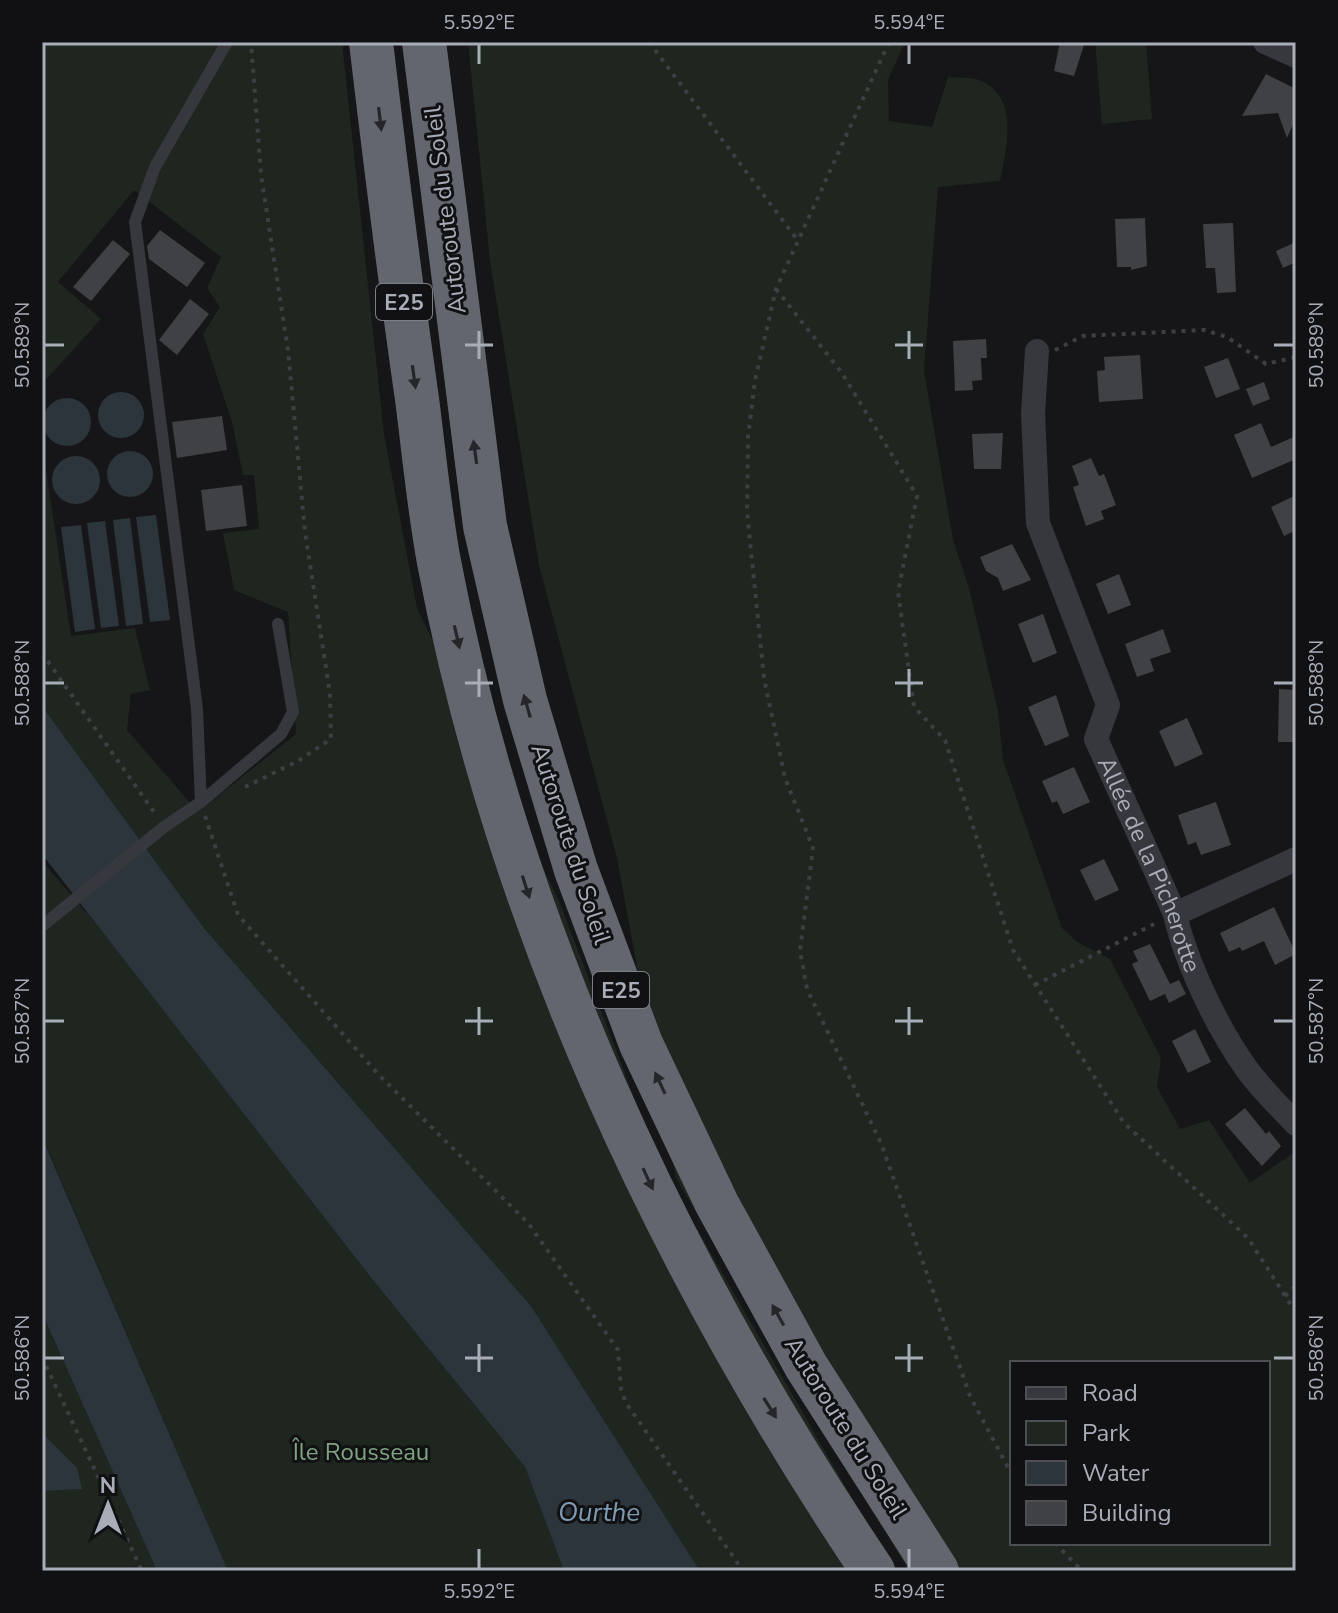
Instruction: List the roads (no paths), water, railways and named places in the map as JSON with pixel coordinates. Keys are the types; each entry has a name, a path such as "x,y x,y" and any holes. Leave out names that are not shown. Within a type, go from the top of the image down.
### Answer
{"highway":[{"name":"E25","path":"371,42 439,561 474,711 527,893 593,1063 671,1229 763,1396 873,1571"},
{"name":"Autoroute du Soleil","path":"424,42 485,526 525,700 576,870 641,1044 717,1204 806,1366 937,1571"}],"street":[{"path":"1265,42 1296,56"},
{"name":"Allée de la Picherotte","path":"1037,351 1033,414 1038,523 1108,705 1096,739 1175,914 1181,940 1230,1042 1248,1070 1296,1124"},
{"path":"1175,914 1296,859"}],"lane":[{"path":"201,802 197,709 135,222 155,167 227,42"},
{"path":"42,926 164,827 201,802 281,734 293,712 278,624"}],"water":[{"path":"121,392 137,399 144,415 137,431 121,438 105,431 98,415 105,399"},
{"path":"67,398 84,405 91,422 84,439 67,446 50,439 43,422 50,405"},
{"path":"130,451 147,457 153,474 147,491 130,497 113,491 107,474 113,457"},
{"path":"76,456 93,463 100,480 93,497 76,504 59,497 52,480 59,463"},
{"path":"156,515 170,620 150,622 136,517"},
{"path":"130,518 143,624 126,626 113,520"},
{"path":"105,521 119,626 101,628 87,523"},
{"path":"81,525 95,629 75,632 61,527"},
{"name":"Ourthe","path":"42,706 204,928 531,1306 700,1571 564,1571 525,1467 372,1279 42,854"},
{"path":"42,1136 228,1571 157,1571 42,1313"},
{"path":"42,1433 77,1468 82,1489 42,1491"}],"park label":[{"name":"Île Rousseau","path":"361,1452"}]}
